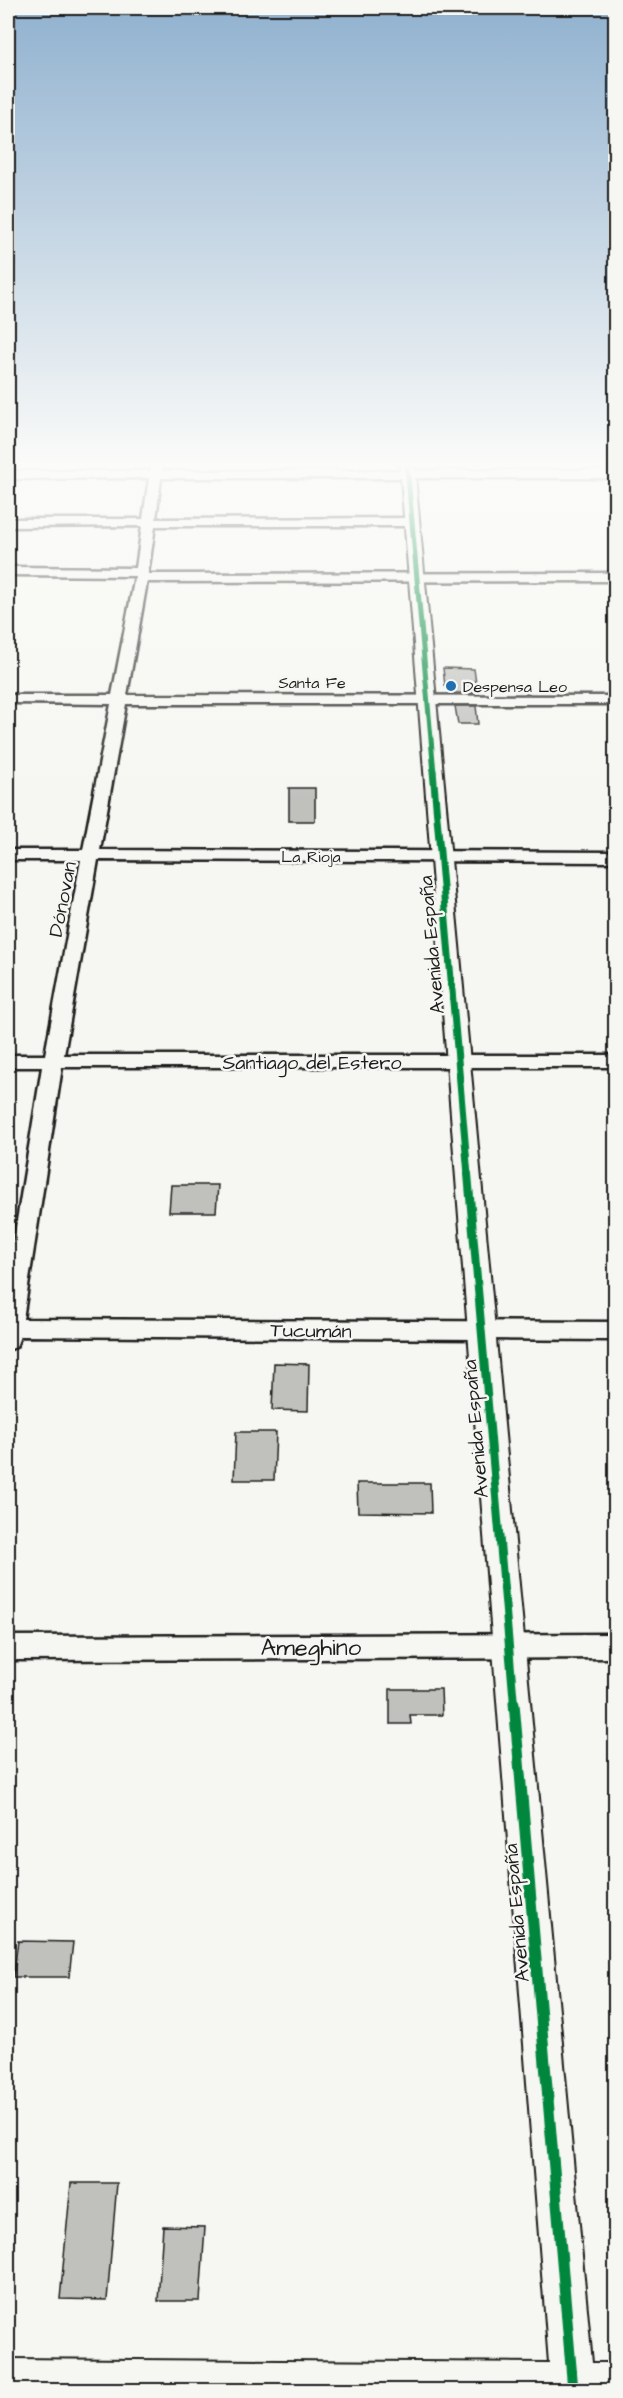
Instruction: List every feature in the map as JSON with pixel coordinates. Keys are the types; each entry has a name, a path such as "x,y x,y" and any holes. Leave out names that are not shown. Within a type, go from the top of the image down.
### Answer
{"street":[{"name":"Dónovan","path":"8,1332 53,1061 92,856 141,577"},
{"path":"403,577 615,577"},
{"name":"Avenida España","path":"416,577 511,1646 573,2388"},
{"name":"Santa Fe","path":"8,699 615,700"},
{"name":"La Rioja","path":"8,855 615,856"},
{"name":"Santiago del Estero","path":"8,1061 615,1061"},
{"name":"Tucumán","path":"8,1332 615,1331"},
{"name":"Ameghino","path":"8,1648 615,1646"},
{"path":"8,2381 573,2388 615,2385"}],"building":[{"path":"443,668 474,669 477,690 473,690 474,693 454,693 445,686"},
{"path":"455,706 476,706 478,724 458,724"},
{"path":"289,788 315,788 315,821 289,821"},
{"path":"171,1185 218,1185 216,1212 169,1212"},
{"path":"274,1363 309,1364 308,1411 272,1410"},
{"path":"236,1432 276,1432 274,1480 234,1480"},
{"path":"357,1483 430,1483 431,1513 358,1512"},
{"path":"390,1689 441,1689 442,1715 410,1715 411,1724 390,1724"},
{"path":"18,1941 73,1942 69,1977 13,1977"},
{"path":"71,2183 117,2183 107,2300 60,2299"},
{"path":"163,2226 205,2227 200,2301 158,2301"}],"cycle path":[{"path":"417,577 573,2390"}],"place":[{"name":"Despensa Leo","path":"451,686"}]}
